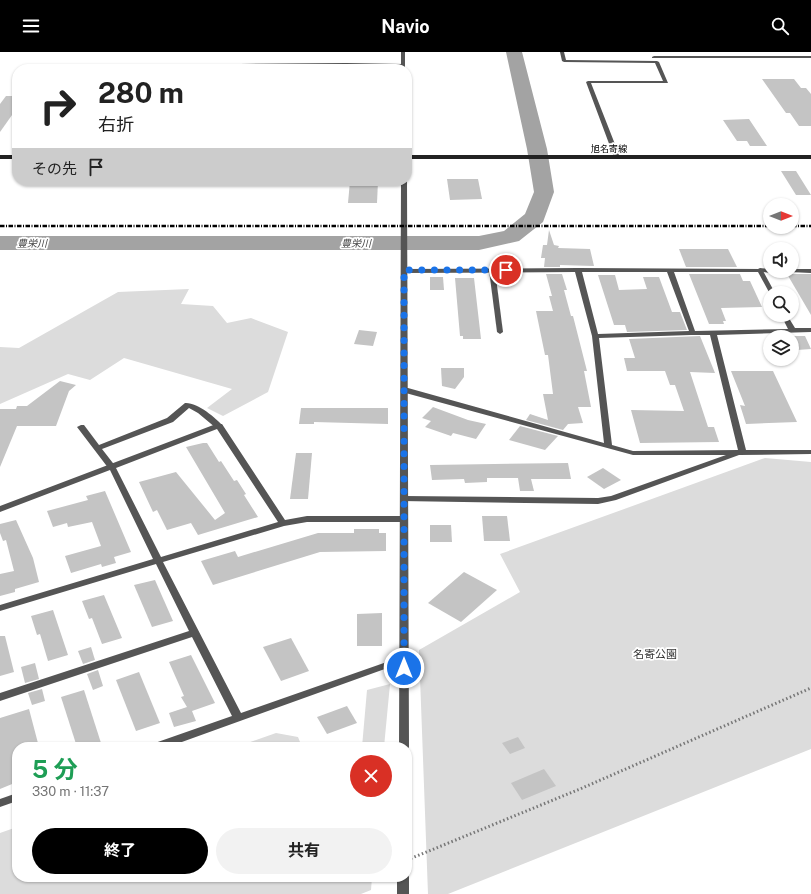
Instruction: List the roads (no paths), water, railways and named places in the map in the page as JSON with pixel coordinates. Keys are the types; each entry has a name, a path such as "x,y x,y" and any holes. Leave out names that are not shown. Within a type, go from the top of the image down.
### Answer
{"main road":[{"path":"0,157 12,157"},
{"name":"旭名寄線","path":"412,157 811,157"}],"street":[{"path":"403,52 403,64"},
{"path":"562,52 564,61 811,57"},
{"path":"617,157 588,82 666,82 652,52"},
{"path":"404,186 404,742"},
{"path":"404,270 763,270"},
{"path":"492,270 500,332"},
{"path":"578,270 595,336 608,446"},
{"path":"760,270 768,286"},
{"path":"670,271 693,334"},
{"path":"799,271 811,271"},
{"path":"788,322 792,330"},
{"path":"799,330 811,330"},
{"path":"595,336 763,331"},
{"path":"713,334 742,452"},
{"path":"405,390 633,453 811,452"},
{"path":"97,448 170,420 188,405 201,411 218,426 283,523"},
{"path":"0,509 218,426"},
{"path":"81,428 112,467 160,561 194,633 238,717"},
{"path":"404,499 598,501 613,498 742,452"},
{"path":"0,608 283,523 307,518 404,518"},
{"path":"0,697 194,633"},
{"path":"170,742 404,659"},
{"path":"0,804 12,799"},
{"path":"403,882 403,894"}],"waterway":[{"name":"豊栄川","path":"0,243 479,243 511,236 535,217 544,192 537,149 514,52"}],"railway":[{"path":"0,226 763,226"},
{"path":"799,226 811,226"}],"park label":[{"name":"名寄公園","path":"655,654"}]}
